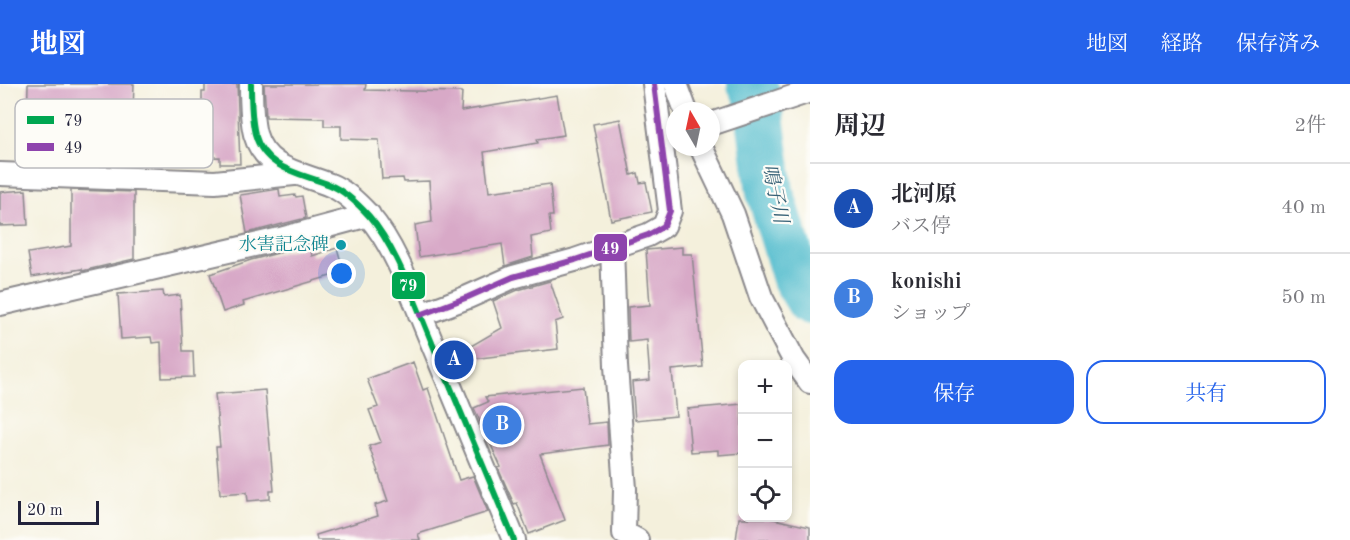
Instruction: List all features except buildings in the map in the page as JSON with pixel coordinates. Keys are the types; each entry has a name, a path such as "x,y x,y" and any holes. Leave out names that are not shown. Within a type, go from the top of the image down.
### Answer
{"street":[{"path":"251,84 254,126 258,144 274,162 294,174 332,186 351,199 369,215 381,231 420,315 514,540"},
{"path":"420,315 513,277 575,260 648,235 664,226 670,211 654,84"},
{"path":"676,84 683,102"},
{"path":"720,121 805,94"},
{"path":"705,156 733,214 761,297 794,360 810,382"},
{"path":"0,174 215,182 294,174"},
{"path":"0,304 269,242 369,215"},
{"path":"612,246 616,366 625,489 624,532 637,540"}],"waterway":[{"name":"鳴子川","path":"751,84 757,95 770,192 796,278 810,301"}],"transit line":[{"name":"79","path":"251,84 255,134 267,155 275,163 330,185 346,195 369,216 388,243 411,291 514,540"},
{"name":"49","path":"420,315 513,277 575,260 648,235 664,226 670,211 654,84"}],"place":[{"name":"水害記念碑","path":"341,245"},
{"name":"北河原","path":"454,360"},
{"name":"konishi","path":"502,425"}]}
